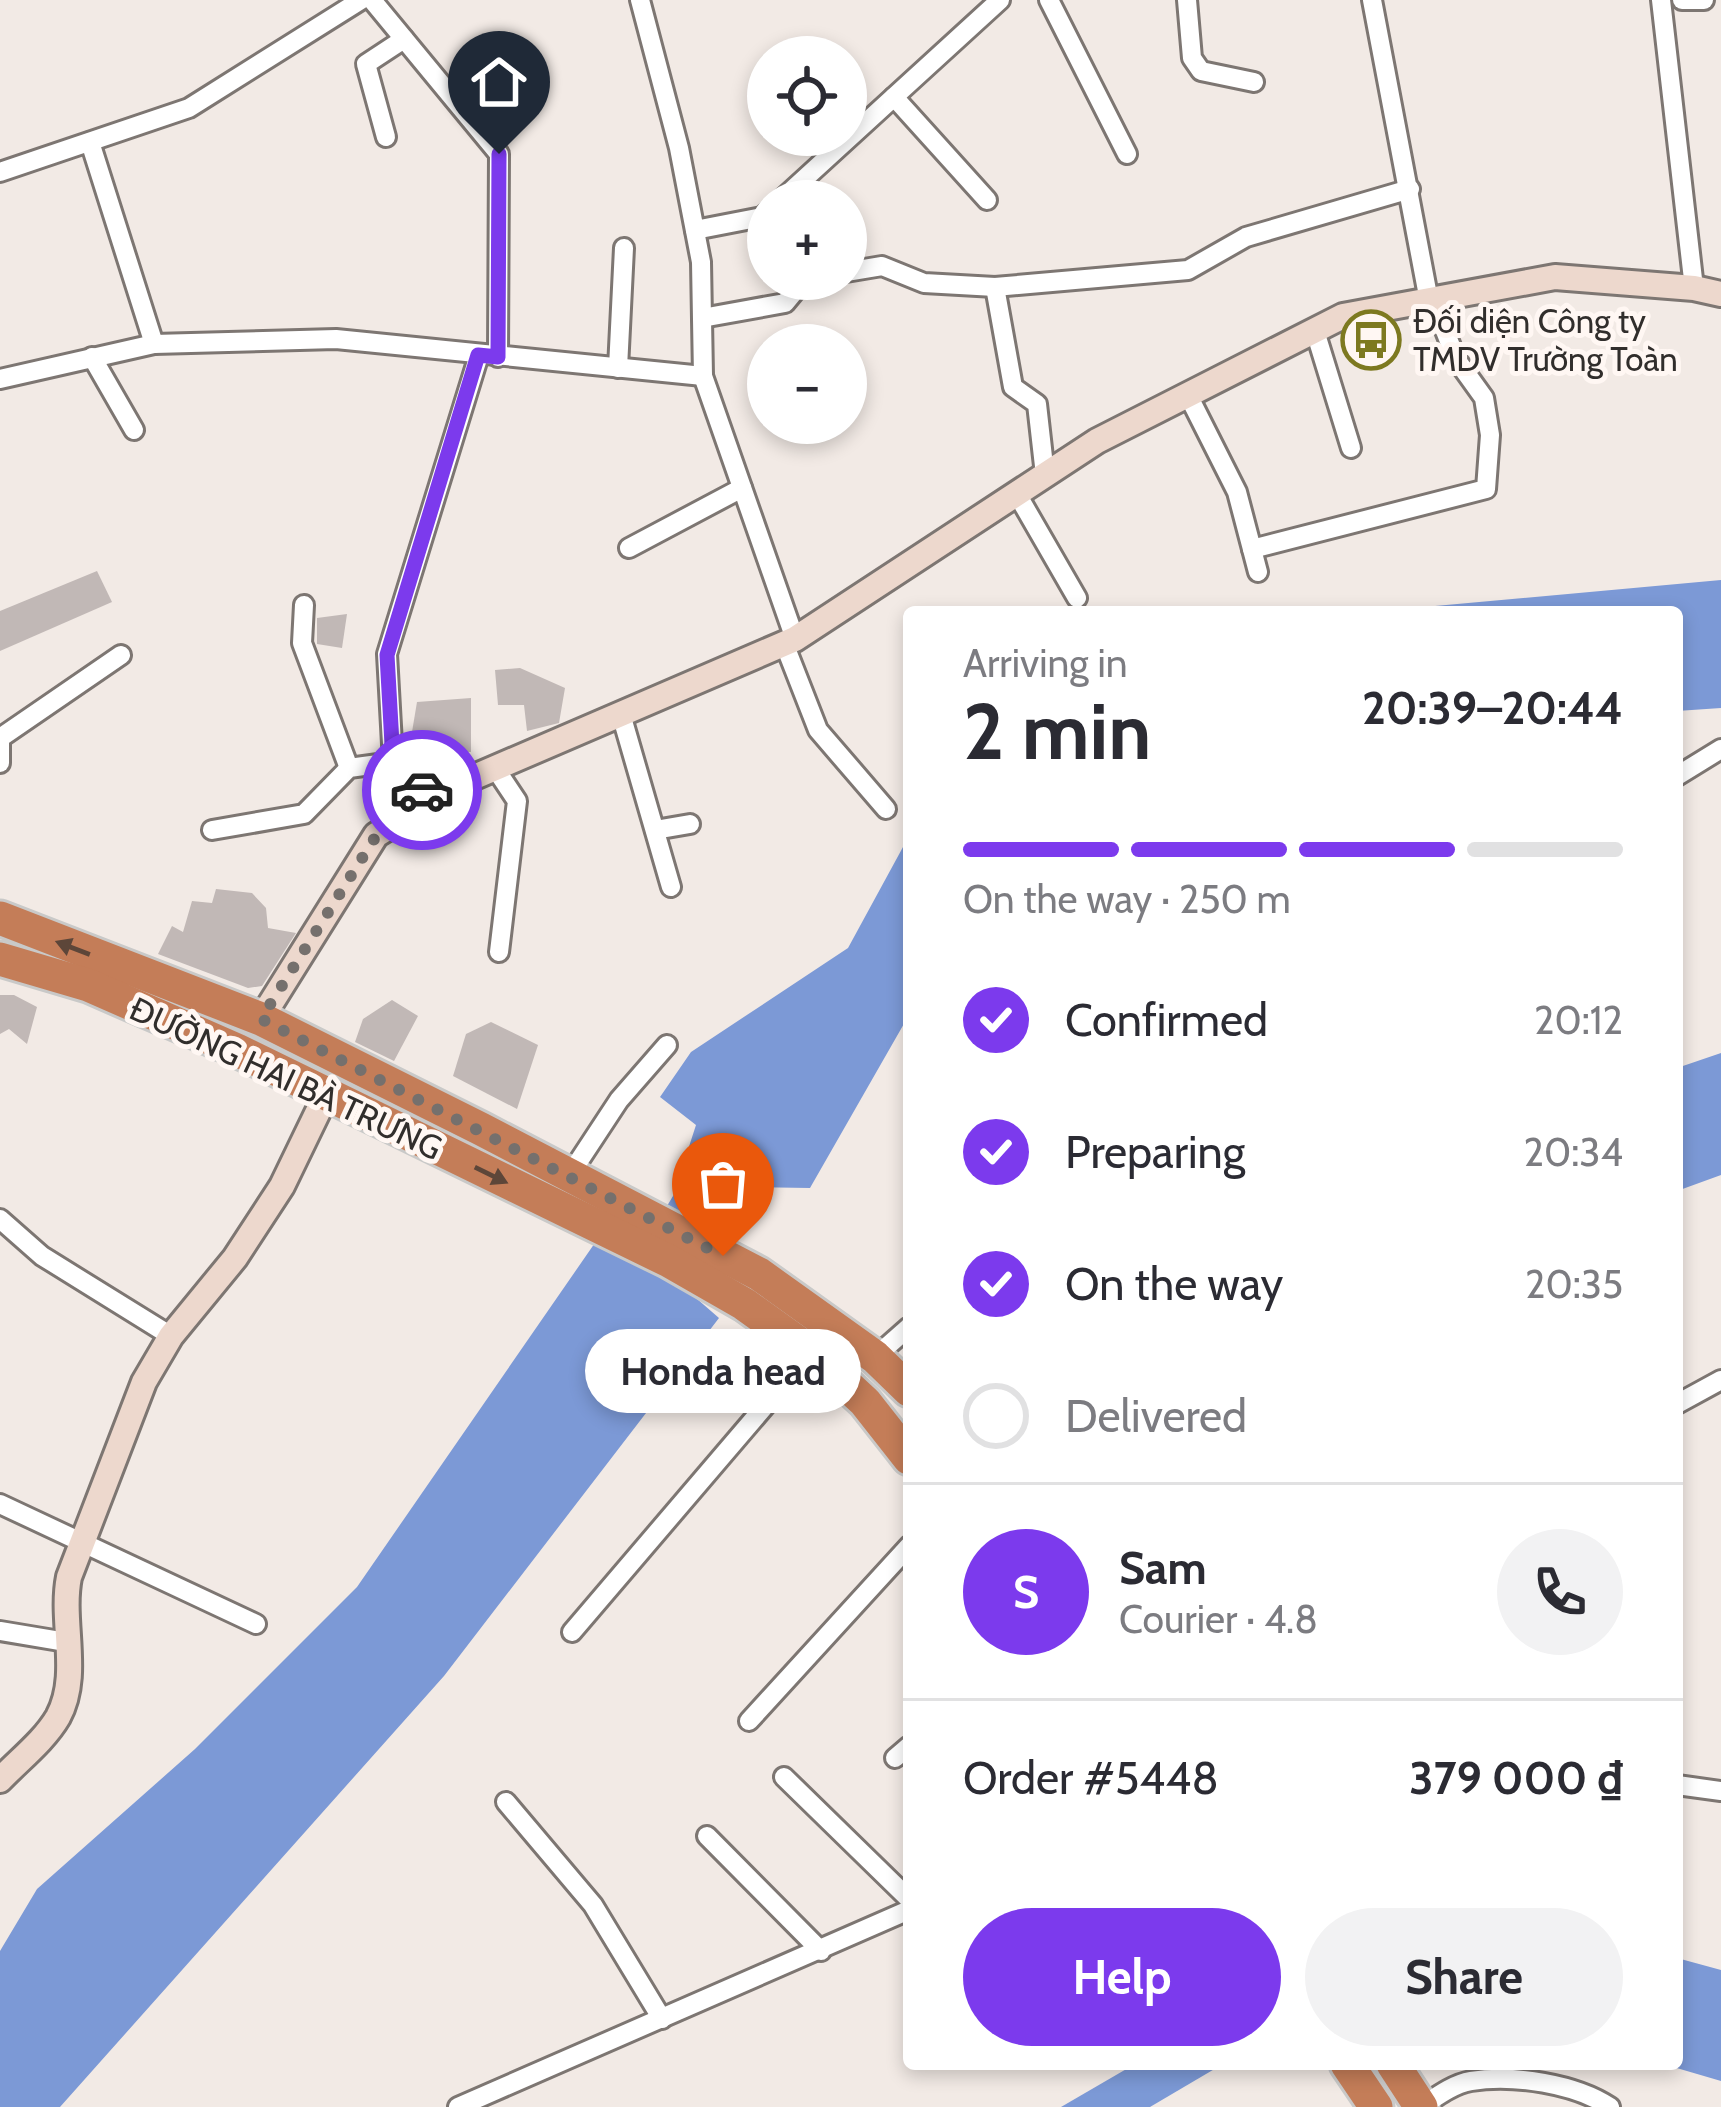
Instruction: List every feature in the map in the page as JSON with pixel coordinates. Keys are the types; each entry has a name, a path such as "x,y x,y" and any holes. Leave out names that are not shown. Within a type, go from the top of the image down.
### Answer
{"highway":[{"name":"ĐƯỜNG HAI BÀ TRƯNG","path":"0,919 261,1019 572,1190"},
{"name":"ĐƯỜNG HAI BÀ TRƯNG","path":"0,959 88,985 326,1095 572,1190"},
{"path":"572,1190 669,1261 744,1304 811,1352 865,1402 903,1450"},
{"path":"572,1190 759,1274 875,1357 903,1384"},
{"path":"1351,2070 1376,2107"},
{"path":"1397,2070 1420,2107"}],"street":[{"path":"0,172 189,107 362,0"},
{"path":"373,0 499,154 488,356 387,655 393,762 433,800"},
{"path":"640,0 679,148 701,262 703,376 818,730 886,809"},
{"path":"803,180 1000,0"},
{"path":"1049,0 1127,154"},
{"path":"1187,0 1192,58 1201,71 1254,82"},
{"path":"1252,549 1486,489 1490,435 1484,398 1456,359 1431,300 1372,0"},
{"path":"1661,0 1694,288"},
{"path":"1682,0 1704,0"},
{"path":"386,137 366,64 404,39"},
{"path":"894,97 986,200"},
{"path":"90,142 154,344"},
{"path":"867,268 882,266 923,283 995,287 1188,270 1246,237 1410,189"},
{"path":"695,230 747,220"},
{"path":"618,368 624,248"},
{"path":"261,1019 376,836 495,768 789,641 1097,442 1343,316 1555,277 1721,294"},
{"path":"995,287 1013,387 1037,404 1045,475"},
{"path":"702,318 787,300"},
{"path":"1315,331 1351,448"},
{"path":"0,379 154,344 336,339 703,376"},
{"path":"92,357 134,430"},
{"path":"1188,395 1237,492 1258,572"},
{"path":"629,548 742,488"},
{"path":"1017,494 1077,598"},
{"path":"304,604 302,643 349,768"},
{"path":"0,763 0,737 121,655"},
{"path":"621,714 671,887"},
{"path":"1683,772 1721,749"},
{"path":"212,830 304,814 349,768 393,762"},
{"path":"495,768 517,801 499,952"},
{"path":"655,830 690,824"},
{"path":"572,1190 619,1100 667,1045"},
{"path":"0,1780 58,1718 70,1677 64,1599 82,1539 144,1382 171,1336 235,1258 282,1186 326,1095"},
{"path":"0,1219 42,1256 171,1336"},
{"path":"875,1357 903,1333"},
{"path":"572,1632 811,1352"},
{"path":"1683,1400 1721,1380"},
{"path":"0,1504 256,1624"},
{"path":"749,1721 903,1553"},
{"path":"0,1631 66,1642"},
{"path":"784,1777 903,1893"},
{"path":"1683,1786 1721,1791"},
{"path":"506,1802 593,1906 662,2019"},
{"path":"706,1836 820,1951"},
{"path":"458,2107 903,1913"},
{"path":"1420,2107 1452,2088 1488,2080 1580,2089 1610,2107"}],"water":[{"path":"1721,580 1721,708 1683,711 1683,606 1435,606"},
{"path":"903,847 903,1025 810,1188 744,1187 713,1220 681,1285 719,1318 444,1676 60,2107 0,2107 0,1951 37,1889 195,1749 357,1587 599,1237 637,1256 673,1196 696,1125 660,1097 691,1052 848,948"},
{"path":"1721,1053 1721,1175 1683,1189 1683,1066"},
{"path":"1683,1960 1721,1970 1721,2081 1683,2070"},
{"path":"1125,2070 1213,2070 1150,2107 1061,2107"}],"building":[{"path":"97,571 112,602 0,651 0,611"},
{"path":"347,614 342,648 317,644 317,618"},
{"path":"520,668 565,688 559,723 527,731 524,705 498,705 495,670"},
{"path":"471,698 471,752 409,750 417,702"},
{"path":"216,889 252,893 266,908 268,928 296,933 262,986 248,988 158,954 172,926 183,932 192,901 212,903"},
{"path":"0,995 14,995 37,1007 27,1044 9,1029 0,1034"},
{"path":"392,1000 418,1016 394,1061 355,1042 363,1019"},
{"path":"491,1022 538,1045 517,1109 453,1076 466,1034"}],"way so far":[{"path":"422,790 433,800 376,836 261,1019 723,1256"}],"place":[{"name":"Đối diện Công ty TMDV Trường Toàn","path":"1371,340"},
{"name":"Honda head","path":"723,1256"}],"route":[{"path":"422,790 393,762 387,655 478,355 498,357 499,154"}]}
